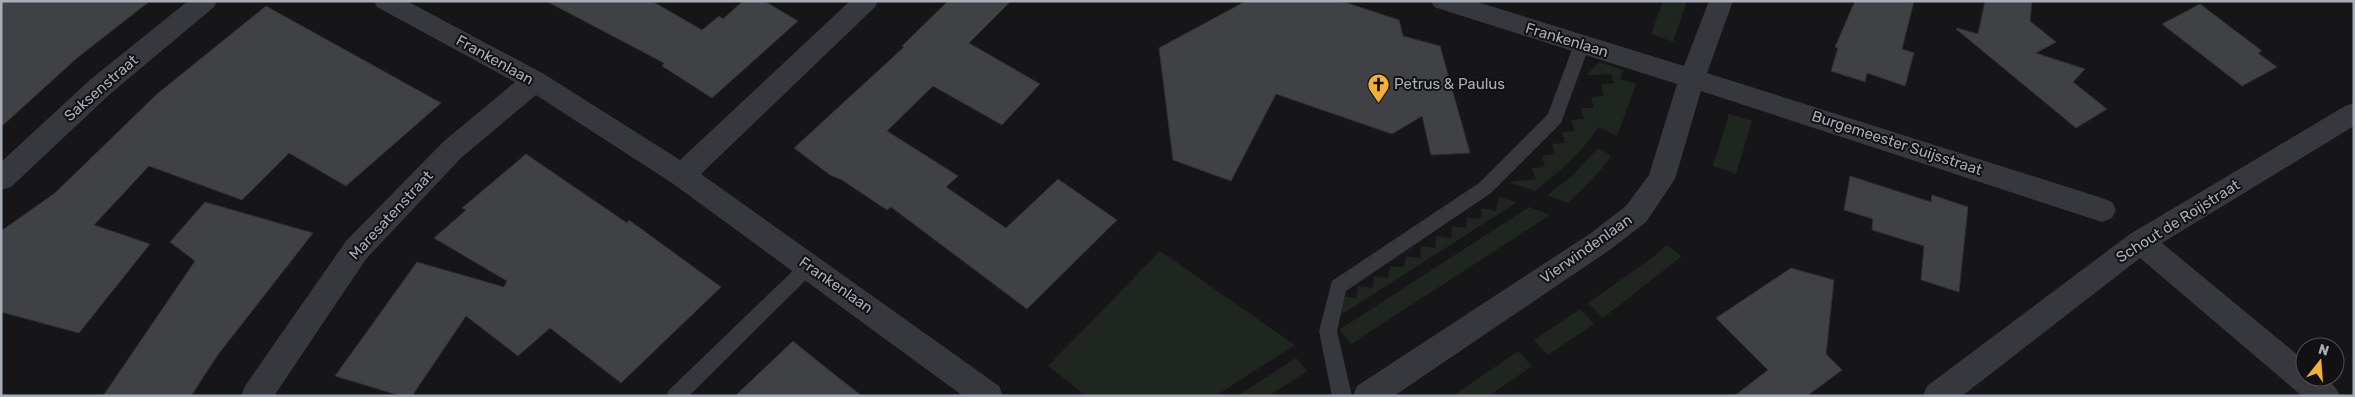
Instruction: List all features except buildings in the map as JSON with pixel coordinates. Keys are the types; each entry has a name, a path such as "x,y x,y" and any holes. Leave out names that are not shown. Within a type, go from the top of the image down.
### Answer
{"street":[{"name":"Saksenstraat","path":"1,179 29,151 159,37 205,1"},
{"path":"682,175 866,1"},
{"name":"Frankenlaan","path":"1443,1 1692,78"},
{"name":"Vierwindenlaan","path":"1368,396 1601,241 1636,214 1661,179 1692,78 1721,1"},
{"name":"Frankenlaan","path":"406,5 535,81 682,175 988,396"},
{"name":"Burgemeester Suijsstraat","path":"1692,78 2102,210"},
{"name":"Maresatenstraat","path":"256,396 356,250 452,150 535,81"},
{"name":"Schout de Roijstraat","path":"1938,396 2140,242 2354,113"},
{"path":"2140,242 2325,396"}],"lane":[{"path":"1342,396 1328,331 1338,287 1485,188 1555,118 1582,44"},
{"path":"676,396 809,266"}],"shaded area":[{"path":"1663,1 1687,1 1673,42 1651,34"},
{"path":"1599,62 1623,70 1620,79 1636,84 1617,136 1598,127 1577,154 1535,191 1508,182 1536,179 1532,168 1545,167 1542,156 1555,154 1552,144 1565,143 1562,132 1575,131 1571,120 1584,119 1581,108 1594,108 1591,97 1604,96 1601,84 1614,83 1611,74 1587,75"},
{"path":"1729,114 1752,121 1736,174 1713,166"},
{"path":"1598,148 1611,156 1596,175 1568,203 1547,195 1571,177"},
{"path":"1499,196 1516,203 1339,316 1335,295 1356,298 1358,286 1373,288 1374,276 1388,278 1390,266 1404,267 1406,256 1420,258 1421,246 1435,248 1436,236 1451,238 1452,226 1466,228 1467,217 1481,219 1482,208 1496,211"},
{"path":"1529,207 1550,215 1351,344 1339,330"},
{"path":"1667,245 1682,256 1603,318 1588,303 1652,258"},
{"path":"1160,251 1295,345 1215,396 1086,396 1048,366"},
{"path":"1580,309 1594,324 1548,355 1534,340"},
{"path":"1518,351 1532,366 1489,396 1453,396"},
{"path":"1296,358 1307,371 1269,396 1237,396"}],"place":[{"name":"Petrus & Paulus","path":"1378,103"}]}
